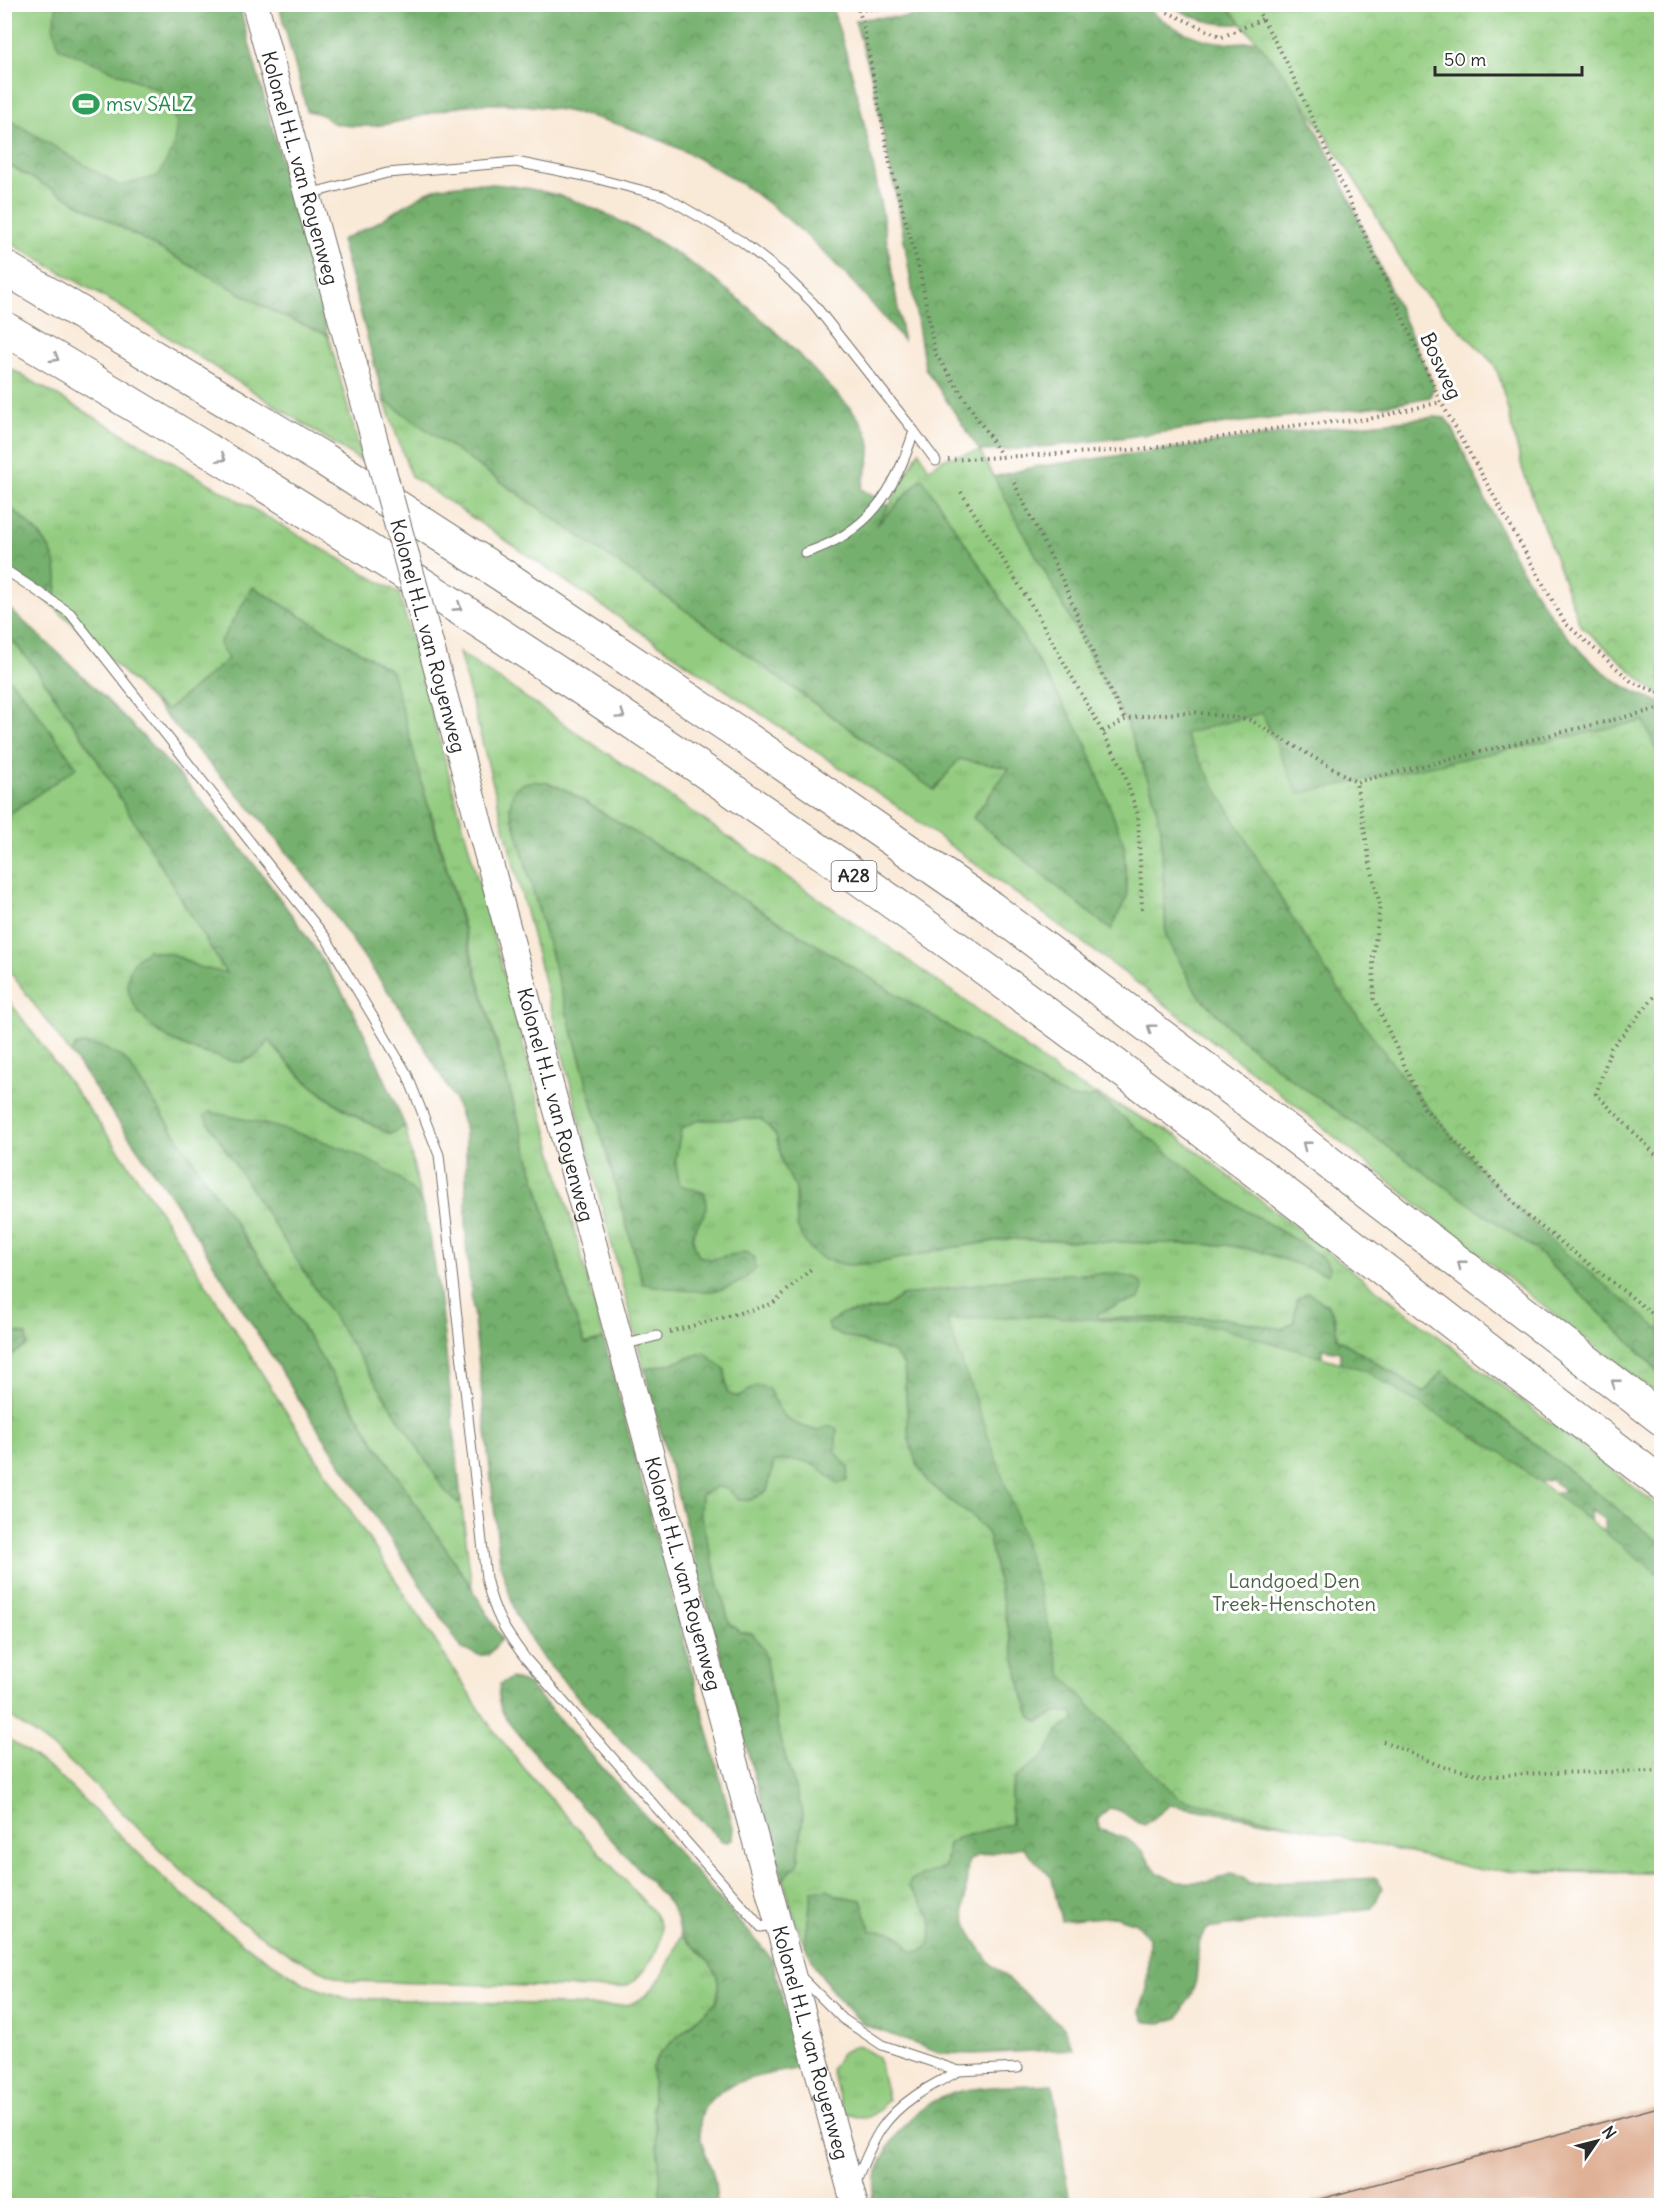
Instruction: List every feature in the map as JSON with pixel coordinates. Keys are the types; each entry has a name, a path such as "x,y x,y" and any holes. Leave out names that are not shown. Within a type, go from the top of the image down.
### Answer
{"highway":[{"name":"A28","path":"4,267 325,460 513,582 734,730 991,908 1268,1116 1662,1419"},
{"name":"A28","path":"4,328 325,522 506,637 702,769 958,950 1223,1147 1662,1484"}],"street":[{"name":"Kolonel H.L. van Royenweg","path":"255,4 853,2198"}],"lane":[{"path":"307,195 387,173 516,162 594,178 664,196 741,241 782,273 813,303 936,461"},
{"path":"805,553 829,545 865,522 899,472 914,431"},
{"path":"4,569 70,613 326,938 407,1074 438,1155 486,1578 497,1617 509,1638 526,1659 761,1927 778,1923"},
{"path":"621,1345 657,1336"},
{"path":"790,1965 843,2019 882,2045 959,2071 1018,2068"},
{"path":"853,2198 879,2131 888,2119 916,2095 959,2071"}],"path":[{"path":"856,4 863,22 890,164 920,272 934,353 1002,457"},
{"path":"858,10 942,4"},
{"path":"1145,4 1222,37 1262,18"},
{"name":"Bosweg","path":"1254,4 1286,61 1441,402 1564,623 1632,682 1662,694"},
{"path":"936,461 1146,449 1299,425 1369,419 1441,402"},
{"path":"1014,483 1063,581 1100,670 1125,720"},
{"path":"961,492 1037,614 1122,767 1138,815 1142,909"},
{"path":"1103,732 1125,720 1140,716 1195,712 1250,720 1356,782 1662,708"},
{"path":"1356,782 1380,905 1373,957 1374,999 1424,1108 1526,1215 1662,1321"},
{"path":"1662,988 1611,1048 1596,1095 1662,1161"},
{"path":"657,1336 772,1304 811,1269"},
{"path":"1383,1741 1443,1767 1489,1776 1662,1771"}],"green space":[{"name":"msv SALZ","path":"5,5 57,5 53,27 59,48 160,91 177,123 173,149 158,176 120,186 5,117"},
{"path":"57,5 239,5 328,335 278,314 5,163 5,117 120,186 161,91 59,48 53,27"},
{"path":"279,5 831,5 865,129 882,213 903,340 841,270 773,207 742,184 708,164 636,131 560,110 521,105 467,105 374,126 337,124 330,122 322,115 307,111"},
{"path":"982,5 1144,5 1169,24 1196,37 1226,43 1258,40 1289,74 1335,167 1434,386 1430,397 1354,409 1103,440 980,451 925,368 900,215 872,78 855,21 867,18 926,15"},
{"path":"1170,5 1256,5 1259,21 1224,24 1202,20"},
{"path":"1226,5 1661,5 1661,697 1580,625 1523,471 1500,379 1494,364 1415,284 1363,193 1307,107 1278,66"},
{"path":"5,163 278,314 328,335 363,462 118,305 5,240"},
{"path":"476,183 496,184 557,195 597,210 677,254 729,291 777,333 859,419 868,436 870,450 861,489 889,506 876,526 922,478 987,576 1084,739 1124,844 1127,896 1111,930 973,818 1009,768 959,759 934,790 688,612 384,400 341,240 373,225 427,192 440,187"},
{"path":"4,365 399,593 604,1339 585,1344 572,1308 427,803 229,659 167,711 151,700 53,606 57,588 54,559 40,535 5,503"},
{"path":"384,400 688,612 934,790 959,759 1010,768 973,817 1111,929 921,479 872,530 889,506 919,451 929,469 943,459 980,451 1128,726 1153,794 1161,829 1166,936 1197,993 1239,1037 1291,1079 1536,1250 1650,1362 1661,1376 1661,1397 1529,1295 1294,1104 1123,972 895,805 411,476"},
{"path":"1435,417 1445,418 1452,427 1509,547 1532,588 1559,626 1589,659 1623,685 1661,702 1661,1376 1650,1362 1536,1250 1291,1079 1239,1037 1197,993 1166,936 1161,829 1153,794 1128,726 994,477 1034,467 1312,430"},
{"path":"4,503 40,535 54,559 57,588 53,606 5,566"},
{"path":"253,587 392,671 427,802 572,1308 585,1344 604,1339 733,1827 732,1839 728,1842 722,1841 584,1704 541,1656 516,1615 500,1563 466,1245 466,1145 464,1126 454,1098 411,1024 326,903 264,823 151,700 167,710 228,659 219,644"},
{"path":"5,605 99,692 144,738 230,834 269,884 307,936 350,1006 405,1126 391,1134 339,1106 295,1070 269,1040 254,1057 241,1062 233,1061 197,1051 176,1042 154,1029 139,1012 129,993 129,972 135,960 148,950 175,955 198,967 226,973 86,742 33,665 5,632"},
{"path":"5,632 33,665 86,742 227,974 198,967 175,955 148,951 162,1034 193,1050 240,1062 251,1058 265,1047 269,1040 294,1070 339,1107 391,1134 405,1126 422,1205 399,1182 373,1164 315,1138 458,1503 461,1500 472,1588 375,1443 270,1275 125,1059 76,1045 71,1054 5,965 5,817 76,767 25,696 5,675"},
{"path":"459,652 879,940 964,1000 1065,1078 1177,1136 1661,1508 1661,1543 1442,1371 1424,1393 1337,1338 1335,1317 1326,1303 1282,1329 1222,1318 1096,1318 1098,1313 1139,1299 901,1296 884,1308 843,1314 830,1331 893,1352 904,1365 909,1439 949,1500 973,1517 988,1534 1022,1691 1031,1717 1039,1722 1055,1713 1072,1712 1076,1719 1059,1730 1047,1753 1015,1779 1011,1793 1011,1824 958,1838 948,1844 945,1867 908,1886 929,1913 932,1927 929,1946 920,1951 911,1951 890,1931 871,1932 861,1900 812,1891 805,1945 798,1930 783,1879 798,1864 803,1813 780,1740 739,1632 729,1623 700,1514 701,1495 716,1487 727,1488 739,1500 750,1500 767,1491 774,1461 795,1460 809,1463 822,1470 837,1484 848,1467 817,1431 792,1423 781,1413 768,1388 756,1389 737,1396 727,1392 725,1370 704,1352 674,1363 644,1369","holes":["547,783 566,790 1040,1083 1069,1098 1085,1100 1227,1199 1304,1245 1255,1250 1226,1245 1007,1239 944,1249 797,1226 796,1189 783,1165 776,1135 762,1119 698,1120 681,1129 675,1162 680,1185 706,1209 694,1232 696,1249 699,1256 710,1259 747,1252 643,1284 510,808"]},
{"path":"5,675 25,696 77,767 5,817"},
{"path":"1262,713 1298,794 1643,721 1662,761 1661,1331 1551,1241 1486,1177 1397,1070 1329,976 1184,734"},
{"path":"533,781 566,790 1040,1083 1074,1098 1096,1096 1227,1199 1325,1260 1330,1269 1327,1274 1255,1250 1226,1245 1007,1239 878,1263 848,1265 825,1260 812,1251 797,1226 796,1189 783,1165 776,1135 761,1119 698,1120 681,1129 675,1162 680,1185 705,1193 704,1214 693,1232 694,1246 699,1256 710,1259 747,1252 754,1258 756,1268 732,1286 718,1290 688,1291 643,1284 510,808 515,789 521,784"},
{"path":"4,994 118,1149 160,1211 283,1407 491,1727 532,1778 655,1914 661,1927 657,1949 648,1965 631,1983 625,1986 597,1988 348,1981 308,1964 270,1942 234,1916 166,1856 70,1762 5,1713 5,1359 9,1358 27,1335 5,1330"},
{"path":"76,1045 102,1047 125,1059 270,1275 375,1443 472,1588 502,1639 488,1655 479,1655 462,1649 298,1398 175,1202 71,1054"},
{"path":"209,1112 293,1132 357,1155 408,1186 422,1205 428,1224 441,1309 461,1500 458,1503 446,1492 204,1116"},
{"name":"Landgoed Den Treek-Henschoten","path":"1115,1273 1137,1279 1143,1287 1139,1299 1098,1313 1097,1318 1222,1318 1282,1329 1294,1322 1296,1300 1308,1293 1331,1310 1337,1338 1424,1393 1442,1371 1661,1543 1661,1592 1607,1601 1604,1519 1590,1510 1594,1591 1497,1499 1566,1491 1551,1480 1335,1514 1340,1352 1322,1349 1322,1787 1661,1609 1661,1873 1537,1872 1170,1805 1145,1825 1120,1811 1109,1808 1098,1819 1099,1829 1127,1839 1141,1850 1158,1873 1176,1882 1210,1882 1230,1874 1244,1877 1249,1884 1377,1878 1382,1888 1373,1908 1206,1929 1200,1942 1194,1988 1178,2018 1161,2023 1146,2022 1140,2011 1147,1989 1149,1938 1136,1923 1114,1916 1061,1921 1052,1878 1022,1847 976,1856 968,1862 964,1913 972,1937 989,1962 1064,2028 1073,2049 974,2054 939,2053 863,2024 836,1996 816,1968 805,1945 812,1891 828,1889 838,1896 861,1900 871,1931 895,1933 911,1951 920,1951 928,1947 931,1920 925,1907 908,1886 911,1880 945,1867 948,1844 958,1838 1011,1824 1011,1793 1015,1779 1047,1753 1059,1730 1076,1719 1072,1712 1055,1713 1039,1722 1031,1717 1022,1691 988,1534 973,1517 927,1481 916,1462 909,1439 904,1365 893,1352 830,1331 828,1323 843,1314 884,1308 901,1296 1034,1275"},
{"name":"Landgoed Den Treek-Henschoten","path":"1034,1316 1213,1326 1362,1369 1502,1453 1661,1576 1661,1872 1481,1870 1179,1798 1138,1758 1062,1675 1013,1506 947,1320"},
{"path":"4,1330 27,1335 27,1346 5,1359"},
{"path":"704,1352 725,1370 727,1392 732,1395 739,1395 758,1386 766,1387 782,1413 791,1421 817,1431 829,1425 837,1429 835,1451 848,1467 847,1481 837,1484 822,1470 809,1463 795,1460 774,1461 767,1491 750,1500 739,1500 727,1488 716,1487 701,1495 700,1514 729,1622 739,1632 753,1634 764,1650 780,1740 803,1813 798,1864 783,1879 644,1369 674,1363"},
{"path":"511,1678 528,1684 772,1960 801,2068 751,2078 734,2084 720,2092 708,2103 701,2117 700,2134 714,2178 717,2205 660,2205 660,2173 653,2107 652,2067 660,2053 716,2002 719,1991 715,1972 704,1957 681,1936 677,1918 669,1903 545,1766 505,1717 499,1701 499,1688 500,1684"},
{"path":"4,1735 57,1774 170,1884 213,1920 252,1950 307,1985 345,1998 626,2005 640,1999 655,1985 668,1966 681,1936 710,1964 718,1981 719,1991 716,2002 660,2053 652,2067 653,2107 660,2173 660,2205 5,2205"},
{"path":"857,2045 878,2057 888,2100 872,2115 863,2118 843,2111 831,2069 841,2053"},
{"path":"1053,2084 1070,2205 872,2205 879,2167 887,2150 897,2133 925,2107 942,2097 972,2089"}],"building":[{"path":"1662,2106 1662,2205 1313,2205 1313,2201"}],"place":[{"name":"msv SALZ","path":"86,104"}]}
